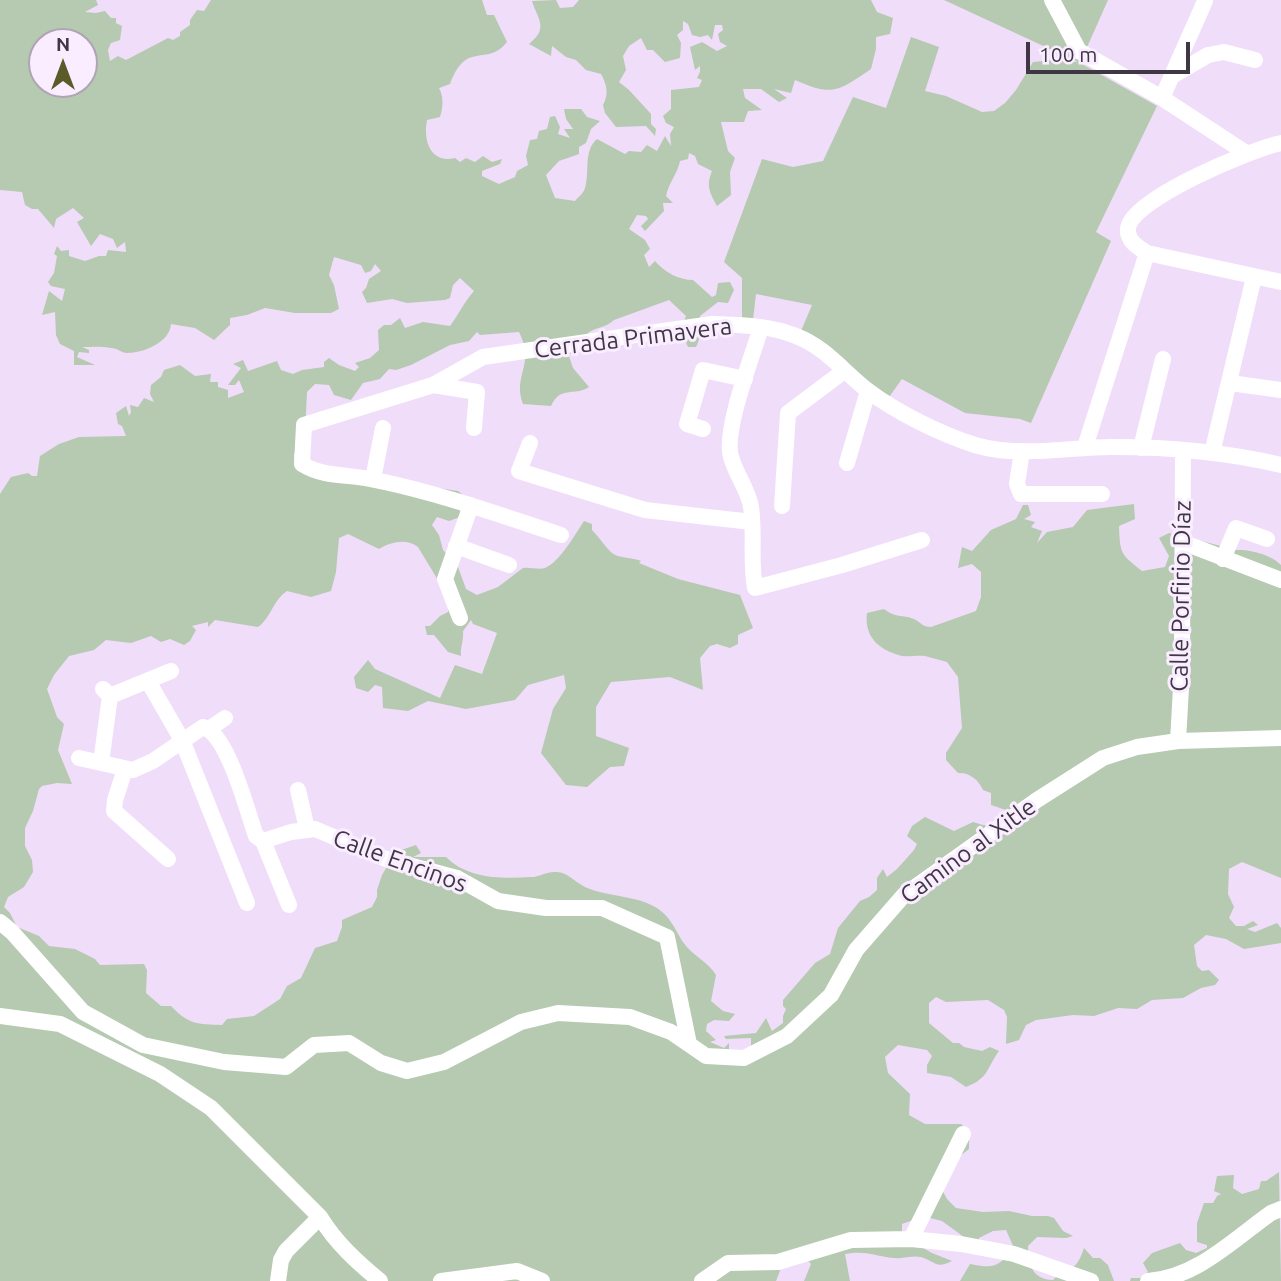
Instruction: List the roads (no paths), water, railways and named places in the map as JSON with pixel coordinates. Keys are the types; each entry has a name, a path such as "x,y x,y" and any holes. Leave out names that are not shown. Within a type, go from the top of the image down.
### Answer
{"street":[{"path":"1052,0 1079,51 1162,98 1246,153"},
{"path":"1162,98 1205,1"},
{"path":"1172,76 1208,55 1224,52 1255,60"},
{"path":"1281,143 1246,153 1159,196 1141,208 1128,229 1134,245 1147,253 1281,282"},
{"path":"1085,447 1147,253"},
{"path":"1212,453 1254,277"},
{"name":"Cerrada Primavera","path":"561,535 471,505 373,479 314,472 302,464 304,425 433,385 483,357 712,324 761,327 795,335 822,349 868,391 891,406 977,446 1022,451 1085,447 1140,448 1212,453 1281,465"},
{"path":"761,327 734,421 730,450 749,500 755,588 922,540"},
{"path":"1140,448 1163,359"},
{"path":"703,429 687,424 703,370 745,379"},
{"path":"782,506 788,414 844,371"},
{"path":"1230,383 1281,390"},
{"path":"433,385 477,392 474,428"},
{"path":"847,463 868,391"},
{"path":"373,479 383,428"},
{"path":"530,443 519,471 645,510 752,522"},
{"path":"1022,451 1017,484 1021,494 1102,494"},
{"name":"Calle Porfirio Díaz","path":"1178,741 1182,670 1182,451"},
{"path":"460,618 445,579 471,505"},
{"path":"1223,559 1236,528 1267,539"},
{"path":"1182,542 1281,580"},
{"path":"456,546 509,565"},
{"path":"101,763 106,693 172,671"},
{"path":"148,681 182,740 247,903"},
{"path":"209,729 225,718"},
{"path":"79,758 133,770 153,761 203,727 209,729 226,752 256,835 263,841 289,905"},
{"name":"Camino al Xitle","path":"0,922 83,1012 143,1045 206,1060 286,1067 314,1045 349,1043 381,1063 407,1071 444,1062 522,1022 558,1013 630,1017 671,1032 706,1056 744,1058 787,1036 831,995 856,950 904,895 1037,800 1103,758 1137,747 1178,741 1281,738"},
{"path":"125,769 114,811 168,859"},
{"path":"298,790 307,829"},
{"name":"Calle Encinos","path":"263,841 316,829 386,859 433,874 457,878 498,901 546,908 602,908 667,937 689,1044"},
{"path":"0,1016 60,1024 160,1074 211,1108 320,1217 338,1243 380,1281"},
{"path":"911,1239 963,1134"},
{"path":"1148,1281 1163,1280 1191,1271 1271,1213 1281,1209"},
{"path":"278,1281 281,1260 286,1251 320,1217"},
{"path":"702,1281 728,1263 778,1262 851,1240 911,1239 961,1244 1014,1254 1091,1281"},
{"path":"441,1281 517,1271 542,1281"}]}
